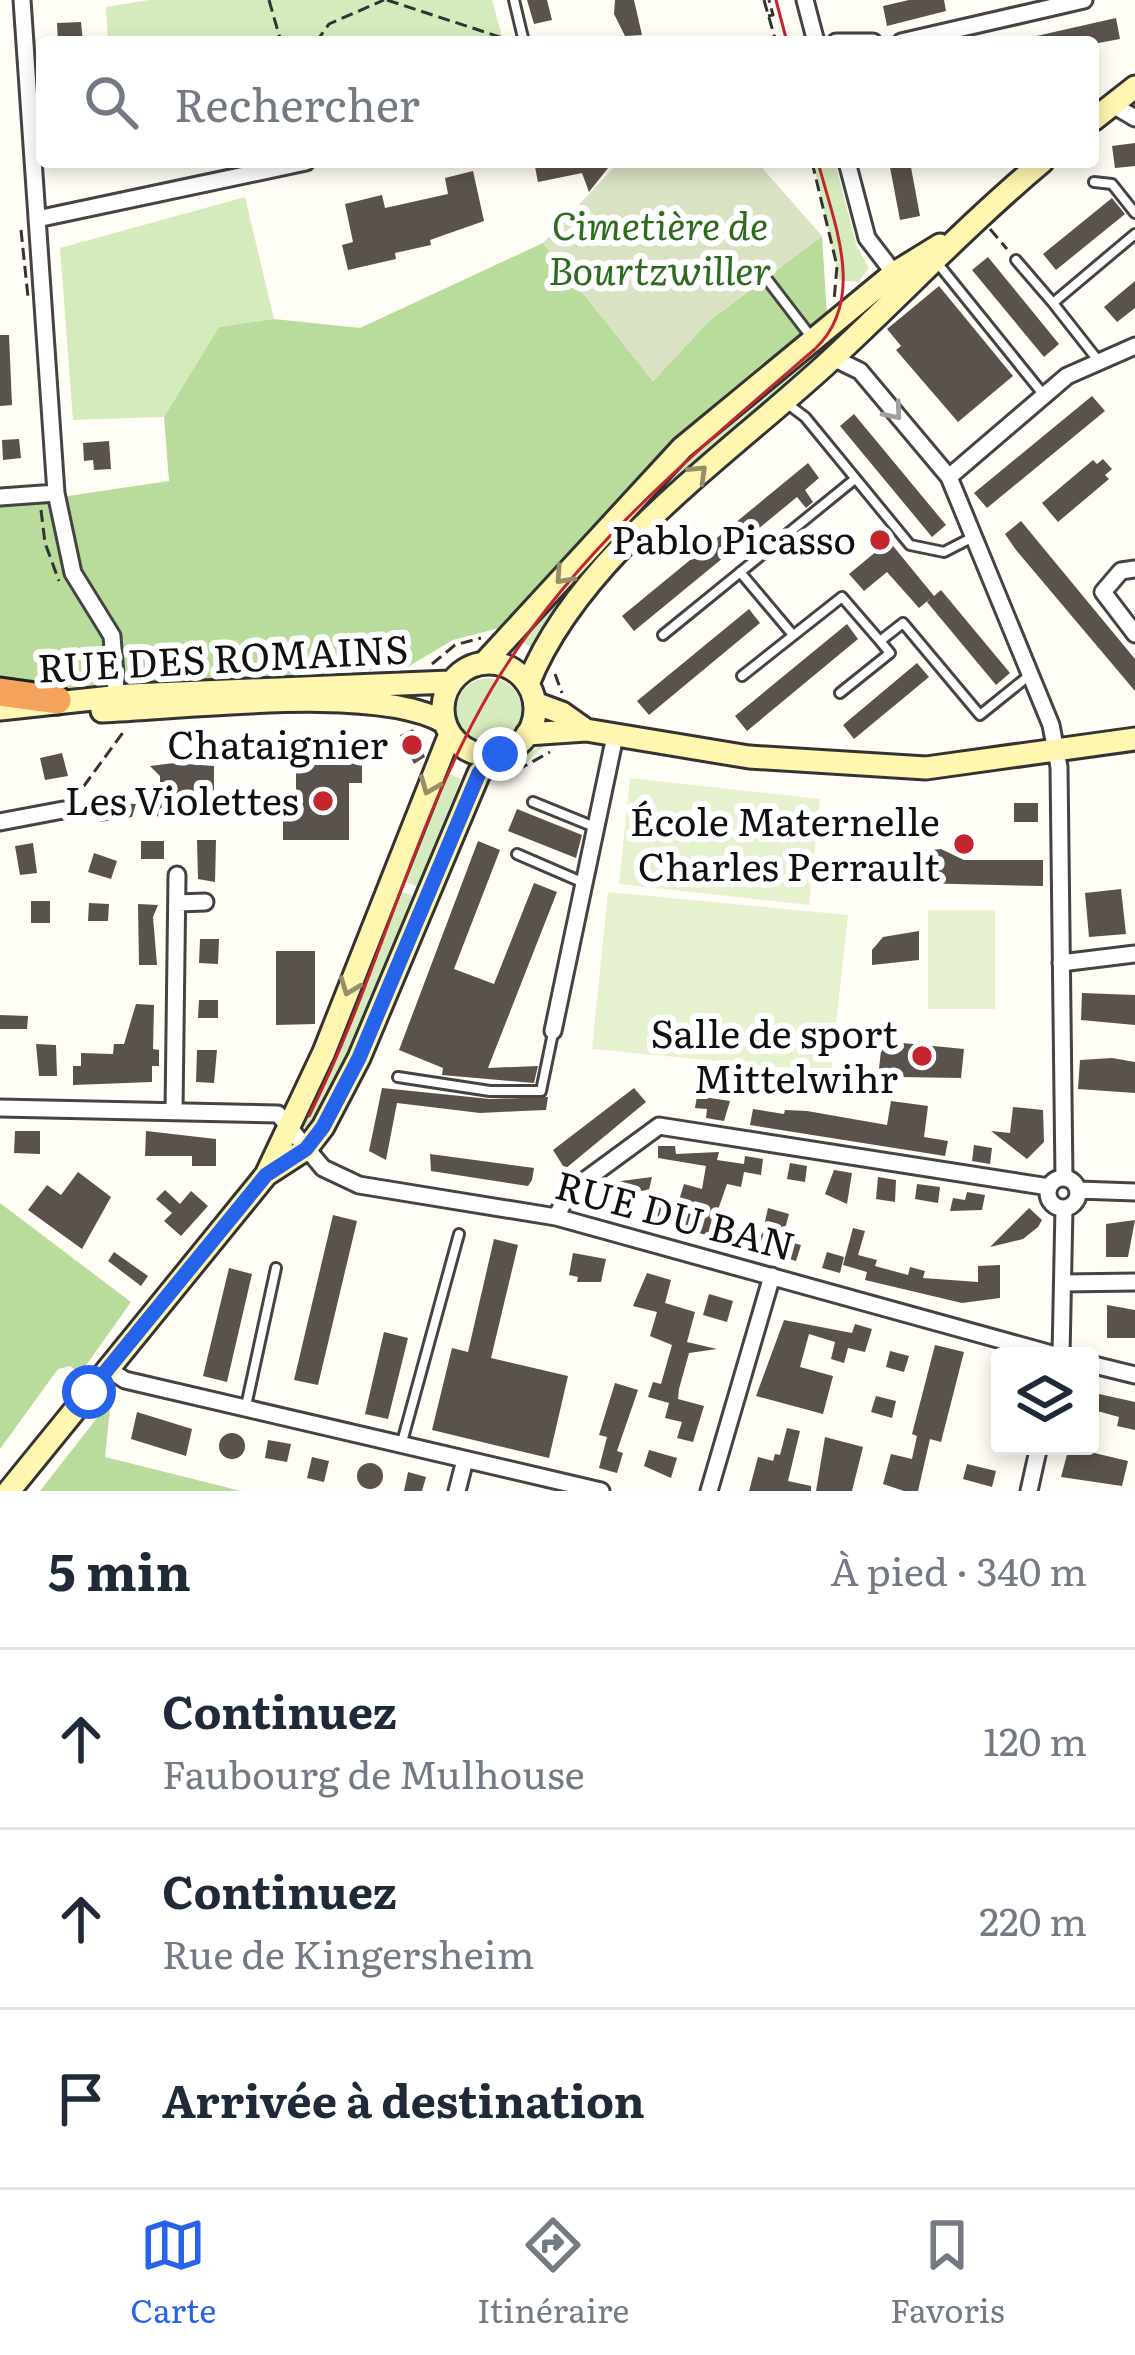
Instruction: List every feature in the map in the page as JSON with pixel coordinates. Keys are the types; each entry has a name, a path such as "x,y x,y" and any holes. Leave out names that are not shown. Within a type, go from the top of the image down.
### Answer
{"highway":[{"path":"0,692 57,700"}],"main road":[{"path":"1099,116 1135,87"},
{"path":"527,734 531,693 556,629 614,561 704,467 833,358 899,281 1035,168"},
{"path":"485,662 682,448 832,324 934,259 951,239"},
{"path":"266,1175 271,1156 292,1126 447,728 450,682 472,665 506,666 531,693 586,730"},
{"name":"RUE DES ROMAINS","path":"0,723 120,705 450,682"},
{"name":"RUE DES ROMAINS","path":"0,709 57,700 120,705 368,703 417,706 447,728"},
{"path":"447,728 470,751 500,754"},
{"path":"9,1491 266,1175 306,1149 359,1058 479,773 527,734 586,730 749,758 886,767 969,766 1135,739"}],"street":[{"path":"22,0 56,493 73,573 112,636 120,705"},
{"path":"805,0 814,36"},
{"path":"927,36 1084,0"},
{"path":"1113,105 1135,118"},
{"path":"37,219 278,168"},
{"path":"849,168 867,238 899,281"},
{"path":"949,477 1043,394 1096,358 1135,346"},
{"path":"833,358 860,371 949,477 1032,674 1057,751 1064,1178 1078,1190 1135,1192"},
{"path":"0,496 56,493"},
{"path":"1135,569 1111,579 1103,592 1135,634"},
{"path":"553,1031 615,736"},
{"path":"0,822 63,810"},
{"path":"174,1111 177,875"},
{"path":"177,903 205,902"},
{"path":"1061,963 1135,954"},
{"path":"0,1108 266,1113 292,1126"},
{"name":"RUE DU BAN","path":"292,1126 306,1149 335,1177 359,1185 556,1217 1028,1347"},
{"path":"556,1217 569,1192 659,1126 1049,1187 1064,1178"},
{"path":"1049,1187 1051,1202 1064,1208"},
{"path":"1064,1208 1075,1202 1078,1190"},
{"path":"1060,1347 1064,1208"},
{"path":"709,1491 772,1276"},
{"path":"1064,1283 1135,1282"},
{"path":"1099,1366 1135,1375"},
{"path":"107,1369 125,1380 602,1491"},
{"path":"1028,1491 1037,1455"},
{"path":"457,1491 465,1460"}],"lane":[{"path":"514,0 523,36"},
{"path":"1094,182 1112,184 1135,213"},
{"path":"1053,303 1135,234"},
{"path":"934,259 1043,394"},
{"path":"1016,260 1096,358"},
{"path":"766,278 813,339"},
{"path":"782,400 805,417 910,545 944,552 977,536"},
{"path":"663,635 855,478"},
{"path":"740,572 793,635"},
{"path":"742,676 842,597 890,653 840,694"},
{"path":"880,641 903,623 980,715 1032,674"},
{"path":"532,802 598,828"},
{"path":"517,854 585,884"},
{"path":"398,1077 490,1091 541,1091 553,1031"},
{"path":"402,1442 459,1234"},
{"path":"245,1408 276,1268"}],"path":[{"path":"269,0 279,36"},
{"path":"320,36 329,24 385,0 495,36"},
{"path":"766,0 774,36"},
{"path":"813,168 837,266 832,324"},
{"path":"979,215 1016,260"},
{"path":"422,673 455,645 500,634"},
{"path":"550,661 565,700"},
{"path":"63,810 123,732 120,705"},
{"path":"488,783 522,771 555,748"}],"green space":[{"path":"149,0 492,0 502,36 108,36 106,7"},
{"name":"Cimetière de Bourtzwiller","path":"613,168 762,168 822,236 709,321 653,381 543,243"},
{"path":"814,168 837,168 857,247 869,268 858,282 839,280"},
{"path":"245,197 274,319 219,327 164,417 73,420 60,248"},
{"path":"822,236 827,317 666,448 503,627 453,640 406,668 64,688 0,680 0,506 169,481 164,417 219,327 274,319 360,328 543,243 653,381 709,321"},
{"path":"867,307 849,331 709,458 537,651 516,638 661,479"},
{"path":"489,678 512,688 522,711 512,734 489,744 466,734 456,711 466,688"},
{"path":"548,742 519,769 487,776"},
{"path":"449,774 461,779 417,887 404,881"},
{"path":"630,778 820,799 809,905 619,884"},
{"path":"400,891 419,898 354,1054 309,1132 301,1124"},
{"path":"608,892 848,915 831,1072 592,1049"},
{"path":"928,910 995,910 995,1009 928,1009"},
{"path":"0,1203 131,1302 80,1374 70,1366 58,1369 0,1449"},
{"path":"111,1400 105,1457 241,1491 40,1491"}],"building":[{"path":"527,0 547,0 552,20 534,24"},
{"path":"615,0 634,0 642,35 625,36 614,14"},
{"path":"944,0 946,11 887,26 883,6"},
{"path":"1116,18 1120,39 1099,43 1099,36 1036,36"},
{"path":"81,22 82,36 58,36 57,23"},
{"path":"1135,143 1135,166 1115,168 1112,146"},
{"path":"535,168 608,168 589,192 582,173 538,182"},
{"path":"890,168 911,168 920,216 900,220"},
{"path":"473,171 484,221 430,240 431,245 395,253 396,259 348,270 342,245 353,242 345,204 382,195 385,208 448,194 445,178"},
{"path":"1112,198 1125,214 1056,270 1043,254"},
{"path":"988,257 1059,344 1044,357 972,270"},
{"path":"1135,281 1135,308 1117,322 1104,307"},
{"path":"939,286 1013,376 958,422 896,350 901,346 887,329"},
{"path":"0,335 9,335 12,405 0,406"},
{"path":"1092,396 1105,411 987,508 974,493"},
{"path":"854,414 946,525 932,537 840,426"},
{"path":"19,439 21,458 3,460 2,440"},
{"path":"109,441 111,469 94,470 93,460 84,461 83,443"},
{"path":"1103,459 1112,469 1105,475 1109,479 1058,522 1042,503 1093,460 1097,464"},
{"path":"808,463 819,478 805,490 813,502 806,508 797,497 634,631 622,616"},
{"path":"1021,521 1135,659 1135,691 1005,534"},
{"path":"889,541 934,596 941,590 1010,673 996,685 927,602 931,598 919,608 887,572 864,591 849,574"},
{"path":"749,609 760,623 649,715 637,701"},
{"path":"847,624 858,639 747,731 735,716"},
{"path":"917,663 929,677 854,739 843,725"},
{"name":"Chataignier","path":"413,729 425,757 414,764 400,735"},
{"path":"62,753 68,776 45,780 40,758"},
{"name":"Les Violettes","path":"296,762 362,762 362,783 349,783 349,840 283,840 283,819 296,819"},
{"path":"150,766 214,766 214,790 203,798 203,814 142,817 142,804 160,804 160,776"},
{"path":"101,802 136,804 132,817 100,822"},
{"path":"1014,803 1038,803 1038,822 1014,822"},
{"path":"517,809 582,835 576,858 508,831"},
{"path":"197,840 216,840 215,882 198,879"},
{"path":"141,841 164,841 164,859 141,859"},
{"path":"478,841 500,850 454,969 494,984 534,883 557,892 488,1068 538,1066 534,1083 442,1075 443,1068 399,1050"},
{"path":"33,843 37,873 20,875 15,846"},
{"path":"941,849 964,860 1043,860 1043,886 913,883 913,852"},
{"path":"94,853 117,861 111,879 88,872"},
{"path":"1121,889 1126,934 1089,937 1085,893"},
{"path":"31,901 50,901 50,923 31,923"},
{"path":"89,903 109,904 108,921 88,921"},
{"path":"138,904 158,905 153,917 157,965 139,965"},
{"path":"919,931 919,960 872,965 872,950 883,937"},
{"path":"200,939 219,939 218,964 199,963"},
{"path":"276,951 315,951 315,1024 276,1025"},
{"path":"1082,993 1135,995 1135,1025 1081,1020"},
{"path":"199,1000 218,1000 218,1018 198,1018"},
{"path":"136,1004 154,1005 153,1049 159,1050 159,1066 152,1066 152,1082 73,1085 73,1066 81,1066 81,1053 113,1054 114,1044 124,1044"},
{"path":"0,1015 28,1016 27,1029 0,1029"},
{"name":"Salle de sport Mittelwihr","path":"882,1041 964,1049 961,1078 899,1077 900,1072 879,1069"},
{"path":"36,1044 56,1045 57,1076 39,1076"},
{"path":"197,1050 217,1050 214,1083 196,1082"},
{"path":"1080,1060 1135,1062 1135,1093 1078,1089"},
{"path":"382,1088 490,1099 548,1097 546,1110 480,1113 397,1103 386,1160 369,1151"},
{"path":"634,1088 646,1102 565,1169 553,1150"},
{"path":"697,1096 730,1101 724,1121 706,1118 707,1109 695,1108"},
{"path":"891,1101 928,1106 924,1137 948,1141 945,1156 750,1125 753,1109 784,1114 785,1110 807,1111 887,1125"},
{"path":"1013,1107 1043,1110 1044,1142 1027,1159 991,1131 1010,1133"},
{"path":"15,1131 40,1131 40,1154 14,1153"},
{"path":"146,1131 216,1139 216,1166 192,1166 192,1156 145,1156"},
{"path":"974,1145 992,1148 990,1164 972,1161"},
{"path":"658,1146 675,1146 676,1154 719,1152 717,1160 744,1164 745,1156 763,1159 761,1175 744,1172 741,1187 727,1184 714,1221 762,1235 768,1208 789,1214 782,1240 801,1245 796,1261 644,1217 649,1202 676,1210 684,1184 702,1189 706,1166 658,1158"},
{"path":"430,1154 534,1168 532,1180 528,1186 431,1171"},
{"path":"790,1163 807,1166 805,1182 787,1179"},
{"path":"834,1170 852,1173 847,1204 825,1194"},
{"path":"78,1172 111,1197 82,1249 28,1210 47,1185 61,1195"},
{"path":"652,1177 649,1190 623,1193 625,1210 609,1211 606,1183"},
{"path":"878,1177 896,1180 895,1202 876,1199"},
{"path":"917,1184 940,1187 938,1203 915,1199"},
{"path":"165,1190 180,1204 191,1191 208,1206 181,1236 164,1221 172,1213 156,1199"},
{"path":"967,1192 985,1195 982,1210 950,1211 953,1198 965,1200"},
{"path":"1029,1208 1042,1220 1038,1227 1023,1239 990,1247"},
{"path":"333,1215 357,1221 318,1385 294,1380"},
{"path":"1135,1220 1128,1257 1106,1257 1106,1224"},
{"path":"853,1228 865,1231 858,1255 877,1260 875,1266 908,1275 910,1267 925,1271 923,1278 978,1282 978,1266 1000,1265 1000,1298 962,1303 865,1280 867,1272 843,1265"},
{"path":"494,1239 518,1245 491,1358 568,1376 549,1458 432,1430 452,1348 468,1352"},
{"path":"114,1252 148,1276 141,1286 108,1261"},
{"path":"827,1252 844,1257 840,1273 822,1268"},
{"path":"573,1253 606,1259 601,1282 577,1282 578,1277 569,1275"},
{"path":"229,1268 252,1274 227,1382 203,1376"},
{"path":"647,1273 671,1280 665,1303 695,1312 687,1342 717,1349 689,1353 679,1389 678,1399 704,1406 693,1442 677,1438 682,1422 665,1418 669,1403 648,1397 653,1382 661,1384 672,1345 650,1336 657,1312 633,1306"},
{"path":"709,1294 733,1301 727,1322 703,1315"},
{"path":"1107,1305 1135,1310 1135,1338 1107,1338"},
{"path":"784,1320 852,1333 855,1324 872,1329 865,1352 848,1348 844,1363 831,1359 835,1342 809,1334 800,1367 833,1376 823,1414 756,1396"},
{"path":"384,1332 408,1338 388,1419 365,1414"},
{"path":"935,1345 964,1352 941,1442 930,1439 918,1491 904,1491 883,1484 891,1454 912,1459 917,1436 912,1434"},
{"path":"890,1351 909,1356 904,1372 886,1367"},
{"path":"615,1383 638,1390 617,1451 623,1453 617,1473 599,1468 607,1437 599,1435"},
{"path":"1099,1394 1135,1402 1135,1430 1117,1426 1119,1417 1099,1411"},
{"path":"876,1396 896,1401 892,1418 871,1412"},
{"path":"137,1412 192,1429 186,1456 131,1439"},
{"path":"787,1428 800,1431 788,1481 811,1486 811,1491 749,1491 758,1457 773,1461 775,1454 780,1455"},
{"path":"232,1433 245,1446 232,1459 219,1446"},
{"path":"825,1437 863,1447 852,1491 816,1491"},
{"path":"268,1440 291,1444 287,1462 265,1458"},
{"path":"649,1450 677,1458 671,1478 644,1466"},
{"path":"1099,1454 1128,1461 1122,1486 1061,1477 1067,1455"},
{"path":"312,1457 329,1461 324,1482 307,1478"},
{"path":"370,1463 383,1476 370,1489 357,1476"},
{"path":"967,1464 996,1471 992,1487 963,1479"},
{"path":"408,1472 426,1477 422,1491 404,1491"}],"tram line":[{"path":"776,0 785,36"},
{"path":"309,1116 356,1010 439,793 491,690 523,640 639,506 815,349 831,329 840,307 842,259 820,168"}],"place":[{"name":"Pablo Picasso","path":"880,540"},
{"name":"Chataignier","path":"412,745"},
{"name":"Les Violettes","path":"323,801"},
{"name":"École Maternelle Charles Perrault","path":"964,844"},
{"name":"Salle de sport Mittelwihr","path":"922,1056"}],"route":[{"path":"89,1392 266,1175 306,1149 323,1127 359,1058 479,773 500,754"}]}
